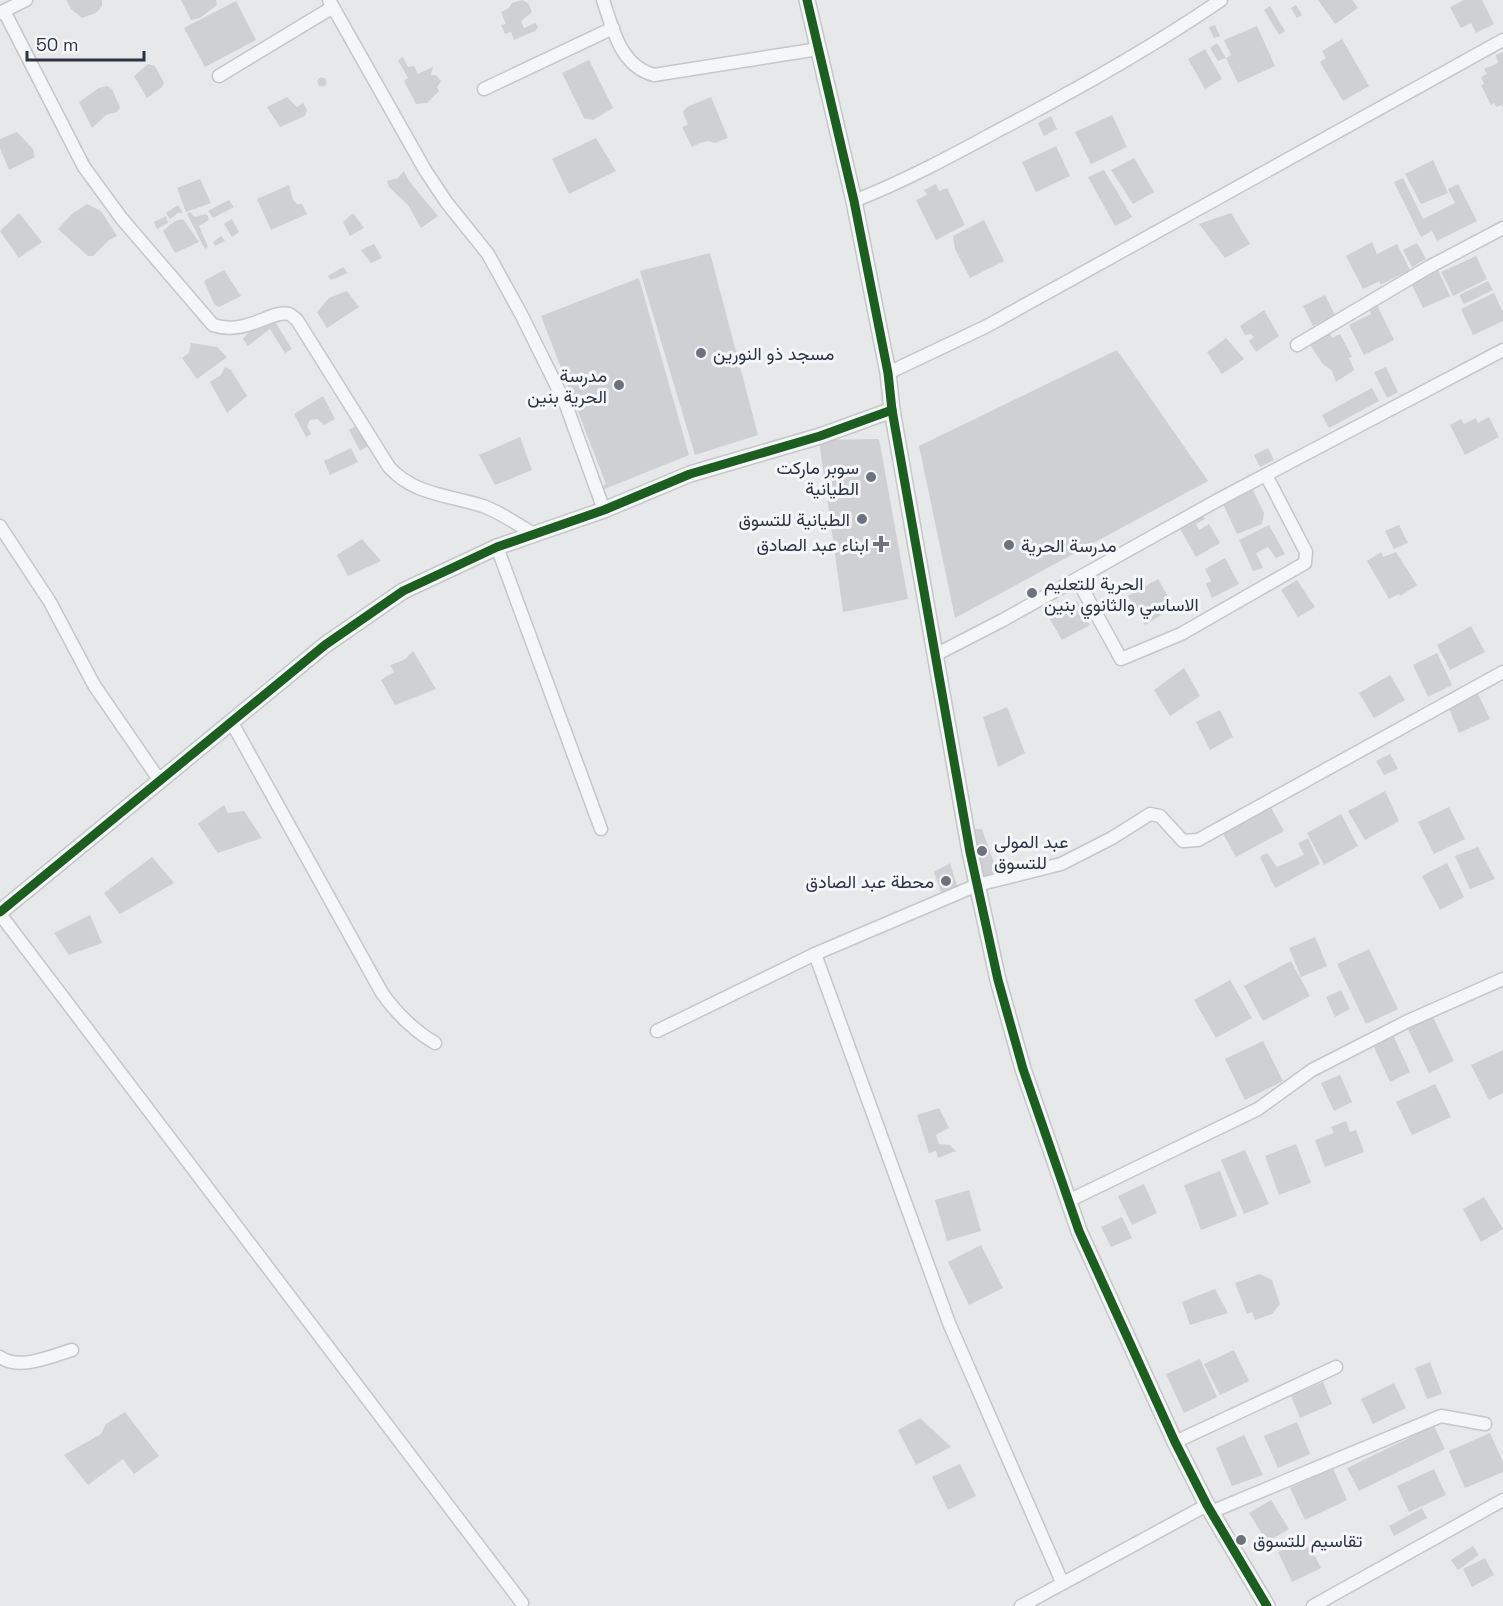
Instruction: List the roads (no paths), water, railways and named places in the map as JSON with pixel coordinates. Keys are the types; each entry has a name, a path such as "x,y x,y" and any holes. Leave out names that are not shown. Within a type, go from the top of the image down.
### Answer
{"street":[{"path":"27,0 2,12 84,167 122,219 213,325 223,328 249,327 278,314 289,314 297,320 389,467 400,479 422,491 486,507 532,533"},
{"path":"603,0 620,49 633,65 643,72 654,75 818,49"},
{"path":"807,0 854,201 888,374 891,410 978,885 998,980 1023,1069 1079,1231 1175,1442 1264,1605"},
{"path":"854,201 926,169 1048,104 1191,21 1221,0"},
{"path":"219,75 331,4 424,170 488,254 522,316 566,405 604,510"},
{"path":"484,90 613,28"},
{"path":"888,374 987,326 1503,40"},
{"path":"1297,345 1429,267 1503,228"},
{"path":"937,654 1266,475 1503,350"},
{"path":"522,1603 0,913 231,721 370,612 431,577 532,533 604,510 690,474 820,436 891,410"},
{"path":"1077,579 1121,659 1180,634 1305,563 1306,552 1266,475"},
{"path":"0,526 45,593 94,685 160,781"},
{"path":"497,547 601,829"},
{"path":"657,1031 815,954 978,885 1061,864 1112,838 1150,814 1160,816 1183,841 1198,840 1503,672"},
{"path":"231,721 382,993 408,1025 435,1043"},
{"path":"815,954 949,1323 1062,1582"},
{"path":"1068,1201 1258,1109 1312,1070 1408,1021 1503,980"},
{"path":"0,1357 6,1362 21,1363 72,1350"},
{"path":"1175,1442 1336,1367"},
{"path":"1021,1606 1062,1582 1209,1508 1441,1416 1485,1424"},
{"path":"1313,1606 1503,1500"}],"place":[{"name":"مسجد ذو النورين","path":"701,353"},
{"name":"مدرسة الحرية بنين","path":"619,385"},
{"name":"سوبر ماركت الطيانية","path":"871,477"},
{"name":"الطيانية للتسوق","path":"862,519"},
{"name":"ابناء عبد الصادق","path":"881,544"},
{"name":"مدرسة الحرية","path":"1009,545"},
{"name":"الحرية للتعليم الاساسي والثانوي بنين","path":"1032,593"},
{"name":"عبد المولى للتسوق","path":"982,851"},
{"name":"محطة عبد الصادق","path":"946,881"},
{"name":"تقاسيم للتسوق","path":"1241,1540"}]}
